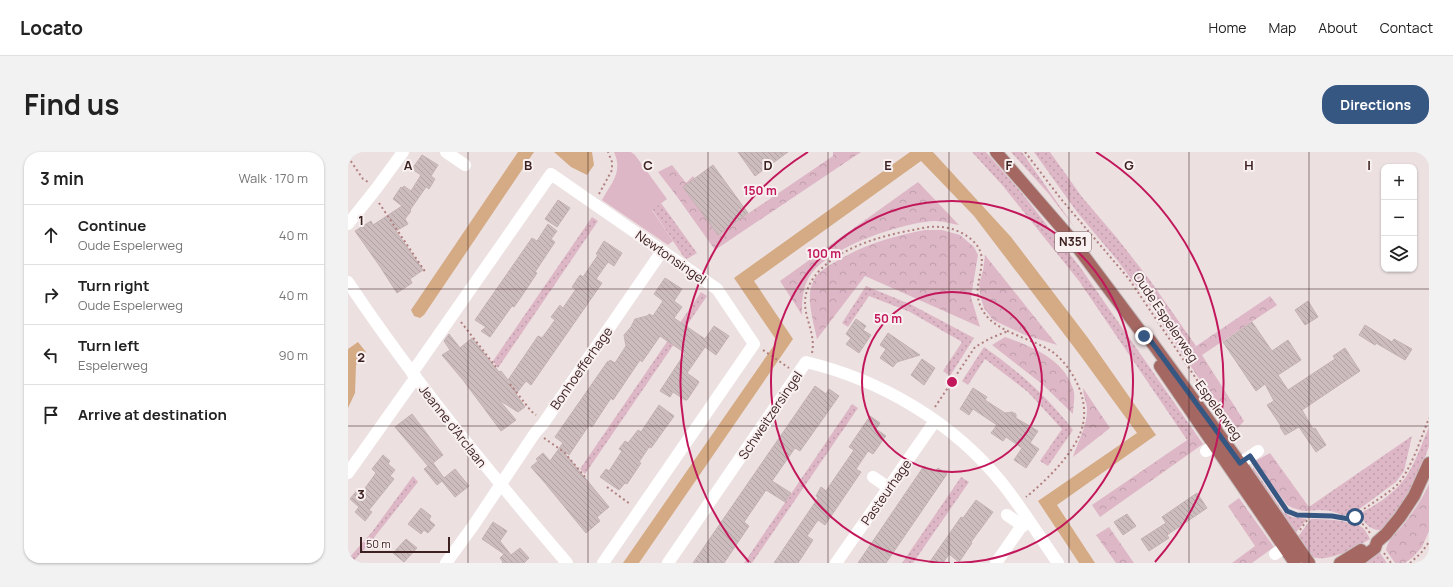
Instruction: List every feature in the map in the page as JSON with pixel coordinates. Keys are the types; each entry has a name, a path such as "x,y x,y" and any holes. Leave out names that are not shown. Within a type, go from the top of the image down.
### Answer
{"main road":[{"name":"Espelerweg","path":"996,152 1072,240 1144,336 1150,340 1215,445 1236,466 1284,548 1295,563"},
{"path":"1355,563 1375,548 1376,542 1393,526 1405,510 1421,482 1429,463"},
{"path":"1340,563 1371,542 1376,542"},
{"name":"Espelerweg","path":"1284,548 1309,563"}],"street":[{"path":"348,224 403,152"},
{"path":"446,152 465,165"},
{"name":"Newtonsingel","path":"414,375 551,174 717,289 754,344 603,563"},
{"name":"Bonhoefferhage","path":"446,563 662,251"},
{"name":"Jeanne d'Arclaan","path":"348,282 378,328 414,375 501,485 567,563"},
{"name":"Schweitzersingel","path":"668,563 806,362 844,373 875,385 935,421 961,441 984,463 1009,493 1026,524 1058,563"},
{"path":"349,469 414,375"},
{"name":"Pasteurhage","path":"836,563 935,421"},
{"path":"1236,466 1258,451"},
{"path":"873,476 889,488"},
{"path":"996,563 1026,524 1007,515"}],"path":[{"path":"597,198 612,170 612,162 608,152"},
{"name":"Oude Espelerweg","path":"1025,152 1061,200 1129,279 1223,417"},
{"path":"348,157 362,177"},
{"path":"375,198 426,273"},
{"path":"812,351 813,339 806,317 805,297 813,278 834,258 856,246 891,235 940,226 956,230 975,243 982,254 982,264 977,290 981,307 989,319 1008,331 1044,347 1057,355 1076,381 1084,404 1083,425 1070,451 1048,478 1023,500"},
{"path":"460,320 496,367"},
{"path":"935,406 975,347 1008,331"},
{"path":"761,349 788,367"},
{"path":"510,384 530,410"},
{"path":"1355,520 1357,514 1391,490 1401,480 1429,418"},
{"path":"541,436 564,452 585,477"},
{"path":"607,487 627,501"},
{"path":"1287,511 1297,515 1332,516 1355,520 1367,529"},
{"path":"1300,530 1308,519 1309,515"},
{"path":"1410,563 1421,553 1429,542"},
{"path":"1384,553 1391,563"}],"green space":[{"path":"614,152 631,152 635,155 667,199 652,210 673,241 668,245 602,200 613,182 617,171"},
{"path":"833,152 861,152 715,250 658,172 672,165 686,183 693,176 721,217 721,232 833,156"},
{"path":"972,152 986,152 1021,192 1080,267 1196,434 1187,440 1079,281 1003,186"},
{"path":"1011,152 1022,152 1075,228 1048,193"},
{"path":"1034,152 1050,152 1082,197 1149,279 1196,346 1183,355 1141,292 1117,260 1077,212"},
{"path":"918,182 959,225 935,221 904,226 865,239 829,257 816,268 806,283 803,292 802,315 780,281"},
{"path":"661,203 697,253 687,259 683,256 652,209"},
{"path":"592,217 598,221 498,368 493,361"},
{"path":"925,230 942,230 960,235 974,247 978,255 971,297 980,327 865,276 817,339 811,312 810,290 818,274 835,262 867,246 890,238"},
{"path":"985,255 1057,345 1025,335 993,320 984,308 980,295 979,283 983,271"},
{"path":"866,286 912,305 974,338 950,376 943,371 962,342 910,312 869,296 848,327 842,323"},
{"path":"701,292 707,296 585,474 580,469"},
{"path":"1270,296 1277,305 1202,355 1244,421 1235,431 1183,355"},
{"path":"1005,337 1037,350 1056,363 1064,371 1074,392 1073,414 1042,384 992,345"},
{"path":"984,347 1043,395 1073,430 1048,466 1040,461 1062,429 1028,392 985,359 968,385 962,381"},
{"path":"1083,388 1110,428 1073,457 1087,416 1087,407"},
{"path":"852,404 858,408 752,563 744,563"},
{"path":"1429,427 1429,446 1417,480 1400,508 1381,530 1374,529 1365,523 1361,513 1385,498 1401,483 1412,466"},
{"path":"1196,434 1203,444 1100,517 1092,505"},
{"path":"1412,436 1404,471 1396,482 1358,510 1349,515 1320,510 1303,511"},
{"path":"1270,453 1309,507 1303,511 1287,505 1255,461"},
{"path":"1253,467 1283,512 1292,517 1307,519 1294,535 1253,476"},
{"path":"413,476 418,482 369,544 352,563 348,563 348,559 372,532"},
{"path":"961,477 969,482 913,563 902,563"},
{"path":"1429,484 1429,531 1422,547 1412,558 1405,563 1395,563 1386,550 1387,546 1414,510"},
{"path":"1239,498 1274,547 1252,563 1232,563 1255,546 1228,506"},
{"path":"1311,519 1338,520 1358,525 1363,528 1370,539 1350,550 1334,556 1326,558 1313,557 1306,551 1297,538"},
{"path":"1109,527 1134,563 1116,563 1096,535"},
{"path":"1378,550 1387,563 1363,563"}],"shaded area":[{"path":"518,152 534,152 424,315 420,318 414,316 411,310"},
{"path":"554,152 592,152 594,165 587,175 571,167"},
{"path":"910,152 933,152 1011,237 1088,338 1156,435 1057,505 1095,563 1079,563 1038,501 1137,433 1080,355 974,216 921,161 754,281 793,339 639,563 623,563 777,341 734,278"},
{"path":"358,342 366,352 356,365 355,393 348,408 348,349"}],"building":[{"path":"738,152 788,152 755,176"},
{"path":"422,155 438,165 431,176 435,179 429,189 426,187 410,210 411,211 405,219 408,224 396,231 423,270 410,279 412,283 397,293 355,231 371,221 373,225 402,206 393,199 401,187 402,188 404,186 411,191 421,175 412,169"},
{"path":"713,165 748,213 718,235 683,187"},
{"path":"558,200 570,208 557,227 545,219"},
{"path":"548,224 557,231 551,239 555,242 535,272 537,273 521,297 514,307 512,306 490,337 481,331 486,327 475,320 532,238 537,241"},
{"path":"604,241 622,253 614,266 608,262 596,279 602,283 531,385 526,381 516,394 525,407 518,412 499,400 516,420 501,431 463,380 442,355 450,350 444,341 449,334 460,348 472,338 499,372 501,371 508,380 538,336 542,338 555,320 551,317 560,305 563,308 576,289 572,287 580,275 583,277 598,255 596,254"},
{"path":"665,278 682,289 674,301 682,307 674,318 705,339 714,326 729,336 716,355 705,347 687,373 699,382 687,400 685,400 673,392 670,397 660,391 685,353 660,336 642,362 640,360 613,400 611,398 592,427 589,425 569,455 562,450 609,507 597,517 600,521 586,533 531,467 538,461 536,459 543,453 550,461 563,443 555,437 608,361 609,362 610,360 615,363 626,346 624,335 631,327 635,319 647,316 649,314 653,316 663,301 654,294"},
{"path":"1308,301 1318,317 1305,325 1295,310"},
{"path":"856,319 866,326 863,330 871,335 859,353 846,344 851,338 846,334"},
{"path":"1252,322 1272,351 1288,340 1301,360 1278,375 1288,390 1335,359 1333,356 1345,348 1360,371 1302,410 1313,429 1315,428 1326,445 1316,452 1299,427 1285,435 1280,427 1281,426 1267,405 1274,401 1265,384 1256,391 1223,342"},
{"path":"1365,325 1392,342 1394,339 1412,349 1405,360 1359,335"},
{"path":"888,333 920,355 897,362 893,367 880,358 886,349 880,345"},
{"path":"922,359 935,368 924,385 911,375"},
{"path":"815,386 826,394 829,389 839,396 800,451 795,448 772,481 791,493 785,502 766,490 744,522 749,526 724,563 693,563"},
{"path":"973,388 987,397 985,400 1005,413 1012,412 1016,414 1016,418 1038,431 1030,443 1039,449 1026,468 1014,460 1022,448 1006,437 1003,441 991,433 997,425 973,409 969,415 960,409"},
{"path":"659,405 674,416 651,448 649,447 639,462 641,463 627,484 625,483 619,490 600,477 606,469 609,471 622,451 619,449 625,441 628,443 638,430 641,432"},
{"path":"412,414 443,455 433,463 444,478 455,469 469,486 455,497 442,481 437,485 424,469 428,466 395,427"},
{"path":"870,416 880,423 876,429 886,436 873,454 868,451 856,469 861,472 825,525 818,520 807,536 813,540 798,563 774,563 818,498 816,496 821,487 826,491 854,450 849,447"},
{"path":"383,455 390,461 388,464 395,470 390,476 394,479 369,510 372,512 365,521 355,512 359,507 350,499 359,488 363,491 376,473 372,469"},
{"path":"924,466 934,472 938,468 947,474 886,563 858,563"},
{"path":"1197,493 1207,508 1167,535 1169,538 1149,551 1141,539 1166,523 1162,517"},
{"path":"976,500 993,512 971,542 972,543 959,562 949,554 943,563 929,563 961,517 963,518"},
{"path":"421,508 431,516 429,520 435,525 428,533 424,530 421,534 408,524"},
{"path":"1127,514 1136,526 1123,535 1114,522"},
{"path":"493,522 507,531 500,541 511,555 520,548 529,558 524,563 502,563 503,562 500,558 504,554 482,539"},
{"path":"406,539 417,548 404,562 393,553"}],"route":[{"path":"1144,336 1150,340 1240,463 1250,456 1287,511 1297,515 1332,516 1355,520 1355,517"}]}
